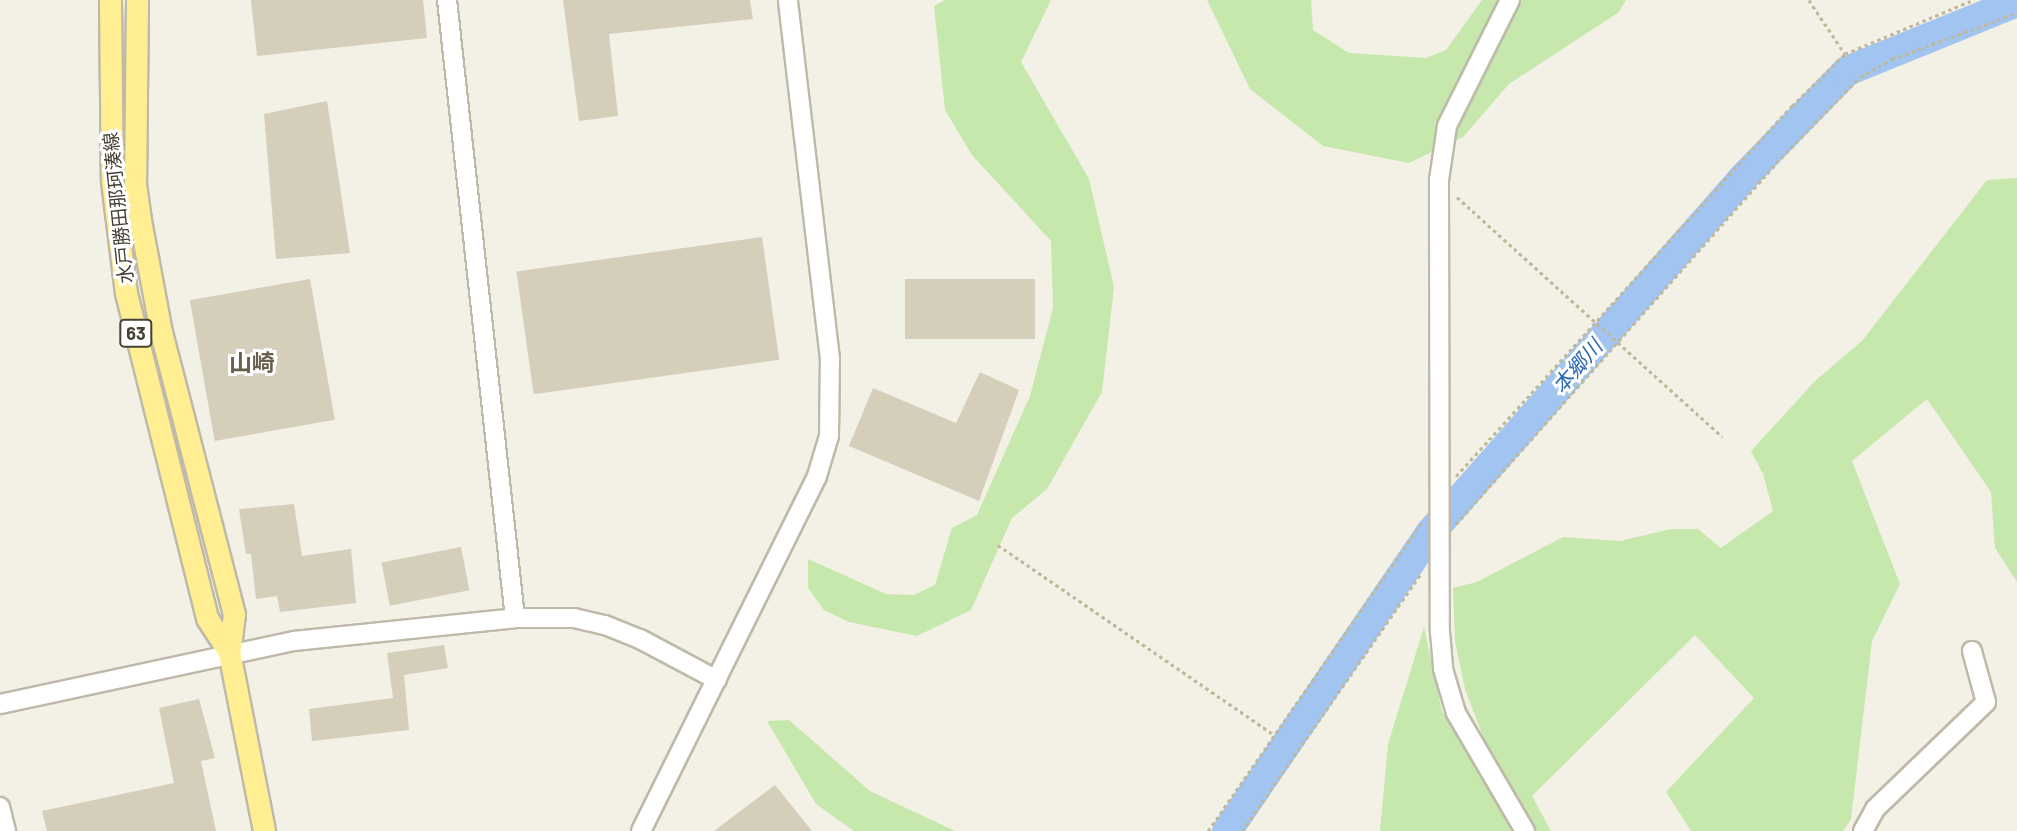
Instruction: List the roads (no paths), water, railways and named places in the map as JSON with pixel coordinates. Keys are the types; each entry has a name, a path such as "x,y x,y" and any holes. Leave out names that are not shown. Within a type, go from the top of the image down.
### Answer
{"main road":[{"name":"水戸勝田那珂湊線","path":"110,0 111,181 126,293 206,618 229,652"},
{"name":"水戸勝田那珂湊線","path":"136,0 135,184 140,220 161,332 234,614 229,652 264,831"}],"street":[{"path":"447,0 515,618"},
{"path":"641,831 817,476 829,436 830,359 788,0"},
{"path":"1510,0 1447,126 1439,180 1442,657 1456,713 1525,831"},
{"path":"0,704 229,652 515,618 574,618 605,625 640,639 717,680"},
{"path":"1863,831 1875,809 1986,702 1972,651"},
{"path":"0,807 6,831"}],"waterway":[{"name":"本郷川","path":"1227,831 1432,531 1743,178 1847,71 2017,2"}],"district":[{"name":"山崎","path":"252,362"}]}
